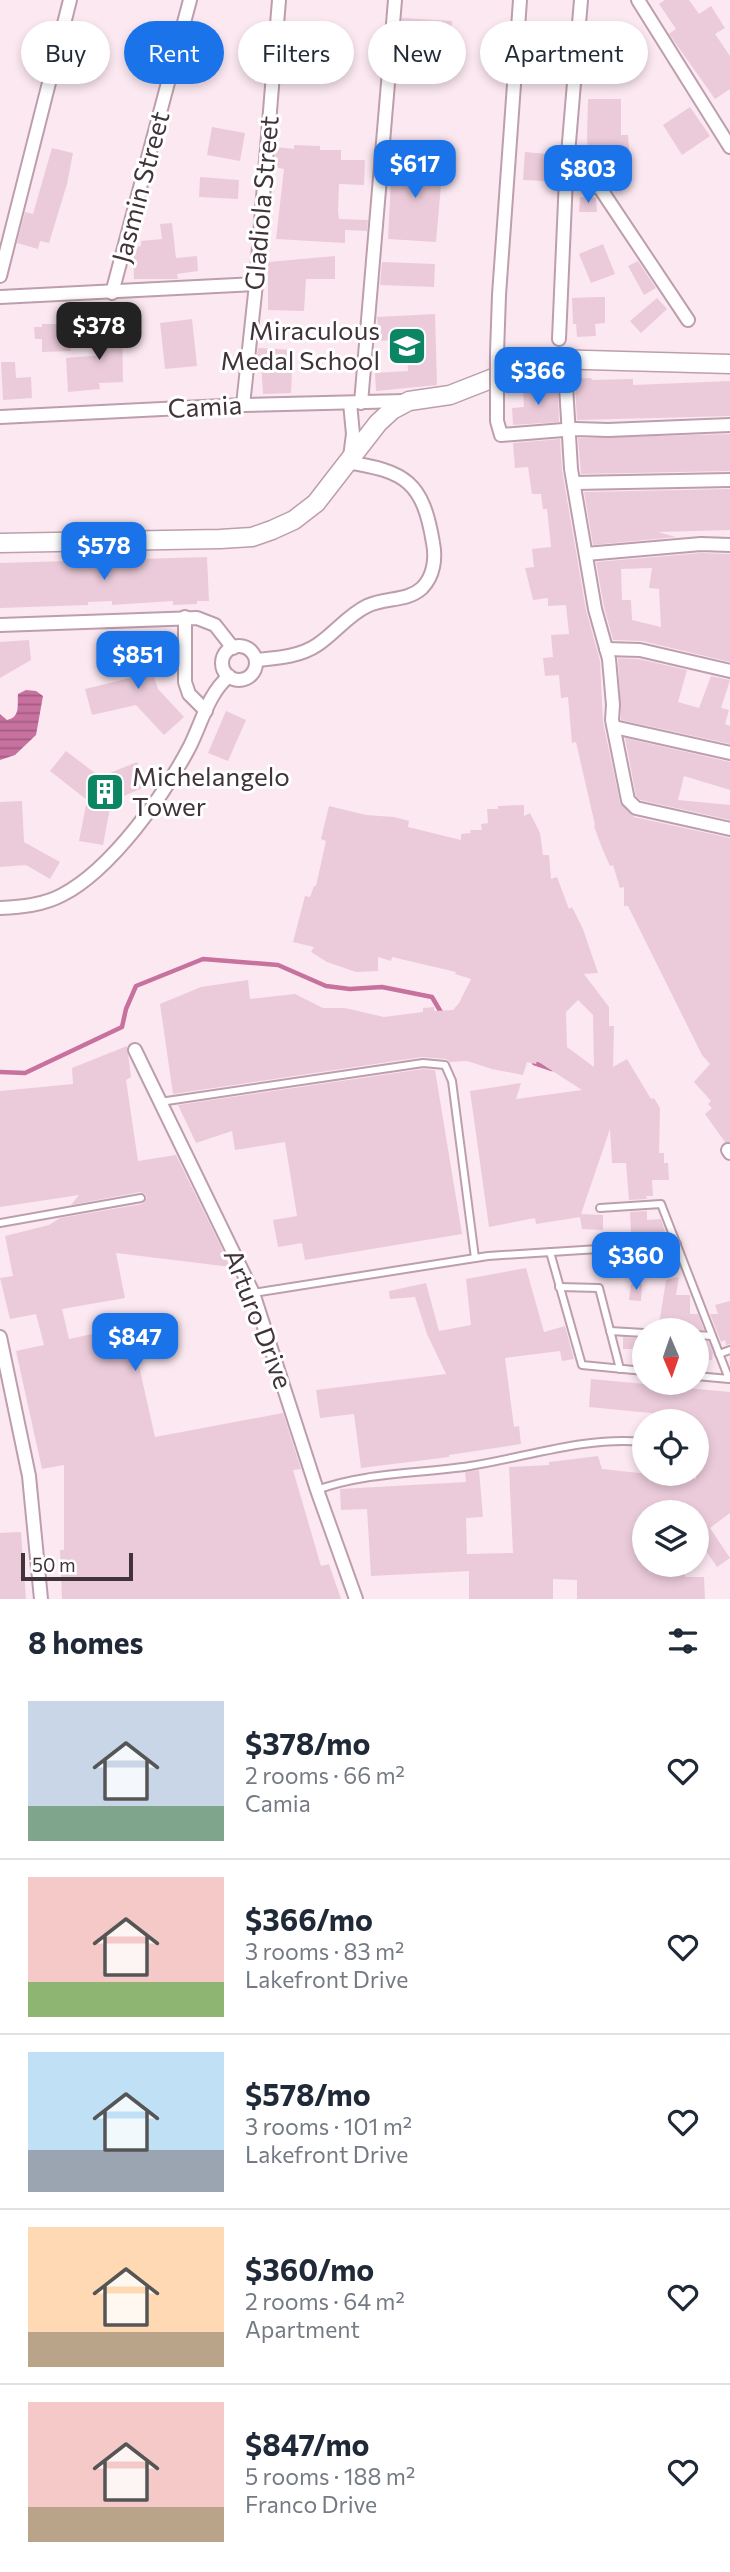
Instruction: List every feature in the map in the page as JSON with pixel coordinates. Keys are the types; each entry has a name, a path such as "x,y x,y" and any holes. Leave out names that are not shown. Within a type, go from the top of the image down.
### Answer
{"street":[{"path":"0,276 69,0"},
{"name":"Jasmin Street","path":"112,293 190,0"},
{"name":"Gladiola Street","path":"243,405 256,284 279,0"},
{"path":"348,460 358,399 395,0"},
{"path":"520,0 499,295 497,421 501,435 730,425"},
{"path":"559,339 566,178 581,0"},
{"path":"638,0 730,147"},
{"path":"566,178 600,188 688,320"},
{"path":"0,297 256,284"},
{"path":"0,543 252,537 294,520 316,503 386,415 409,401 450,395 524,366 551,359 730,364"},
{"path":"566,386 574,483 595,609 606,649 614,727 628,800 636,808 730,829"},
{"name":"Camia","path":"0,416 358,399 409,401"},
{"path":"256,660 306,651 370,604 415,593 423,587 432,571 435,552 429,518 417,490 389,472 348,460"},
{"path":"574,483 730,481"},
{"path":"586,554 701,544 730,545"},
{"path":"0,625 184,617 207,620 215,625 233,648"},
{"path":"184,617 185,682 189,694 206,710"},
{"path":"244,647 256,660 255,670 248,677 238,680 229,676 222,664 223,657 233,648 244,647"},
{"path":"606,649 640,650 730,671"},
{"path":"0,908 32,906 49,901 75,887 94,872 166,787 180,765 218,685 229,676"},
{"path":"614,727 730,753"},
{"name":"Arturo Drive","path":"135,1050 253,1293 317,1490 356,1599"},
{"path":"1,1342 29,1476 41,1599"}],"lane":[{"path":"160,1102 423,1063 445,1065 452,1081 475,1258"},
{"path":"0,1223 141,1198"},
{"path":"600,1208 661,1204 729,1379 709,1377"},
{"path":"253,1293 475,1258 677,1244"},
{"path":"550,1252 582,1365 632,1370"},
{"path":"559,1287 599,1289 620,1369"},
{"path":"610,1331 632,1332"},
{"path":"719,1354 730,1350"},
{"path":"317,1490 339,1482 469,1466 579,1444 632,1441"}],"shaded area":[{"path":"26,690 36,691 43,696 36,735 15,755 0,760 0,714 7,720 14,716 18,694"}],"building":[{"path":"665,0 689,0 699,14 711,6 725,28 715,34 730,56 730,89 715,99 669,34 676,29 659,4"},
{"path":"402,18 452,21 402,21"},
{"path":"588,99 621,99 621,135 628,135 631,175 604,177 604,169 590,170"},
{"path":"690,107 710,136 682,155 663,125"},
{"path":"212,127 245,133 240,161 207,155"},
{"path":"294,145 320,146 320,150 341,150 341,160 365,160 364,185 339,184 338,212 339,219 368,220 367,231 345,230 345,243 276,239 284,169 274,167 276,147 294,149"},
{"path":"52,148 73,153 67,184 49,243 40,241 38,249 17,243 25,212 33,214"},
{"path":"525,152 546,154 544,181 523,180"},
{"path":"392,160 443,162 436,242 388,239"},
{"path":"200,177 239,180 238,199 199,197"},
{"path":"580,197 596,198 597,212 579,212"},
{"path":"172,223 176,258 197,256 198,271 177,274 178,279 134,279 133,247 141,246 141,241 162,239 160,224"},
{"path":"603,244 615,274 591,283 579,254"},
{"path":"335,256 335,279 306,279 304,311 268,310 268,262"},
{"path":"638,261 656,288 644,295 628,266"},
{"path":"382,262 435,264 434,287 380,285"},
{"path":"605,297 605,323 595,324 596,336 577,337 576,324 573,324 572,298"},
{"path":"657,298 667,309 641,333 630,321"},
{"path":"435,314 437,385 376,391 375,373 408,371 406,339 379,341 377,317"},
{"path":"122,319 123,382 99,383 100,389 68,392 66,358 103,355 101,320"},
{"path":"192,319 197,366 165,369 160,323"},
{"path":"42,324 70,324 71,351 42,352 42,339 35,339 34,327 42,327"},
{"path":"258,348 293,350 291,393 263,394 261,362 256,362"},
{"path":"1,362 15,362 16,378 31,377 32,398 3,400"},
{"path":"571,379 633,379 633,385 730,381 730,416 577,420 575,385"},
{"path":"558,383 559,422 513,425 512,408 524,407 523,390 545,389 545,384"},
{"path":"730,434 730,471 581,474 578,438"},
{"path":"560,439 562,470 586,610 600,661 603,722 620,802 634,817 730,838 730,1142 725,1142 705,1114 712,1108 708,1104 711,1101 694,1082 710,1064 702,1055 628,906 624,906 624,887 620,888 613,865 610,866 602,848 594,826 576,742 572,743 568,697 561,698 559,675 545,676 543,658 553,657 551,635 569,634 566,605 548,606 548,598 533,600 525,568 534,567 532,549 551,547 547,509 543,509 541,494 532,494 528,467 515,468 513,443"},
{"path":"730,489 730,530 658,532 676,537 593,545 584,492"},
{"path":"701,553 730,554 730,662 642,641 613,640 596,562","holes":["652,568 649,588 659,589 661,627 632,620 631,600 622,600 621,569"]},
{"path":"207,557 209,601 197,601 197,604 173,605 173,601 112,605 112,601 88,602 88,605 0,608 0,563"},
{"path":"143,637 165,643 154,677 158,689 184,717 164,735 136,705 92,715 85,689 130,678"},
{"path":"29,640 31,660 0,678 0,642"},
{"path":"618,658 639,659 687,670 678,702 699,708 711,676 730,680 721,708 729,710 725,724 730,726 730,744 621,720"},
{"path":"226,711 246,720 228,761 208,753"},
{"path":"625,738 730,762 730,790 684,776 678,800 730,805 730,820 640,800 636,796"},
{"name":"Michelangelo Tower","path":"66,751 100,777 137,762 147,786 117,799 110,808 103,845 79,841 87,800 50,771"},
{"path":"22,801 24,842 60,862 50,879 26,865 0,867 0,802"},
{"path":"524,805 524,816 530,813 540,833 543,855 549,855 551,879 557,877 569,909 572,907 583,929 598,973 584,974 609,1007 609,1026 614,1026 613,1067 627,1059 651,1099 654,1098 660,1108 659,1153 664,1153 664,1163 668,1163 669,1180 652,1180 653,1196 629,1200 626,1163 612,1163 610,1129 581,1214 603,1215 603,1230 582,1229 580,1217 536,1224 535,1218 489,1227 470,1091 521,1083 516,1099 582,1090 537,1061 536,1064 527,1062 523,1075 467,1061 450,1062 446,1059 422,1057 173,1094 160,1004 201,987 248,980 250,999 295,994 323,1008 345,1008 384,1017 423,1012 423,1008 434,1007 434,1011 453,1010 471,979 455,974 456,972 392,957 391,961 378,957 378,971 356,972 327,962 311,952 314,947 293,942 305,896 310,897 316,886 326,841 321,839 329,806 366,815 394,817 409,821 408,827 461,840 461,834 471,833 470,830 482,830 481,824 488,823 487,809 498,809 498,806","holes":["578,1000 593,1015 594,1067 567,1047 566,1012"]},
{"path":"127,1046 131,1077 126,1080 138,1161 176,1155 231,1267 116,1253 125,1298 62,1309 69,1339 130,1326 155,1437 283,1413 301,1469 293,1470 321,1566 329,1564 341,1599 62,1599 60,1550 64,1550 64,1465 42,1469 16,1351 44,1345 36,1314 10,1319 0,1278 13,1276 5,1236 49,1225 60,1218 142,1204 147,1198 140,1192 71,1205 79,1195 0,1207 0,1091 73,1084 72,1068"},
{"path":"423,1069 435,1070 462,1234 305,1260 302,1243 278,1247 273,1220 297,1216 285,1142 235,1150 232,1131 196,1143 178,1105"},
{"path":"647,1211 647,1220 661,1219 665,1232 631,1234 630,1212"},
{"path":"526,1268 544,1332 565,1326 574,1359 562,1361 560,1351 505,1358 514,1427 519,1426 521,1444 449,1457 361,1468 354,1414 320,1418 316,1390 446,1374 427,1334 415,1297 390,1299 389,1291 426,1283 439,1331 471,1325 466,1279"},
{"path":"679,1277 676,1295 690,1295 690,1314 698,1314 700,1318 660,1318 666,1280"},
{"path":"631,1284 642,1284 641,1301 629,1300"},
{"path":"730,1301 730,1344 726,1345 725,1340 721,1342 710,1314 718,1314 715,1305"},
{"path":"623,1337 632,1338 632,1349 623,1349"},
{"path":"709,1343 713,1353 712,1360 709,1360"},
{"path":"591,1379 632,1383 632,1395 709,1395 709,1390 730,1392 730,1513 710,1528 730,1558 717,1567 709,1555 709,1500 632,1500 632,1577 704,1577 705,1599 577,1599 577,1580 553,1579 553,1599 469,1599 469,1571 371,1576 367,1509 341,1510 340,1489 466,1482 465,1472 479,1470 483,1517 466,1518 467,1554 513,1553 509,1467 549,1465 549,1462 598,1456 602,1469 632,1472 632,1486 709,1486 709,1409 632,1409 632,1411 589,1407"},
{"path":"21,1532 26,1599 0,1599 0,1533"}],"waterway":[{"path":"0,1072 25,1073 122,1027 136,986 203,959 278,965 326,986 350,989 382,987 432,997 442,1014"},
{"path":"534,1063 552,1069"}],"place":[{"name":"Miraculous Medal School","path":"407,346"},
{"name":"Michelangelo Tower","path":"105,792"}]}
